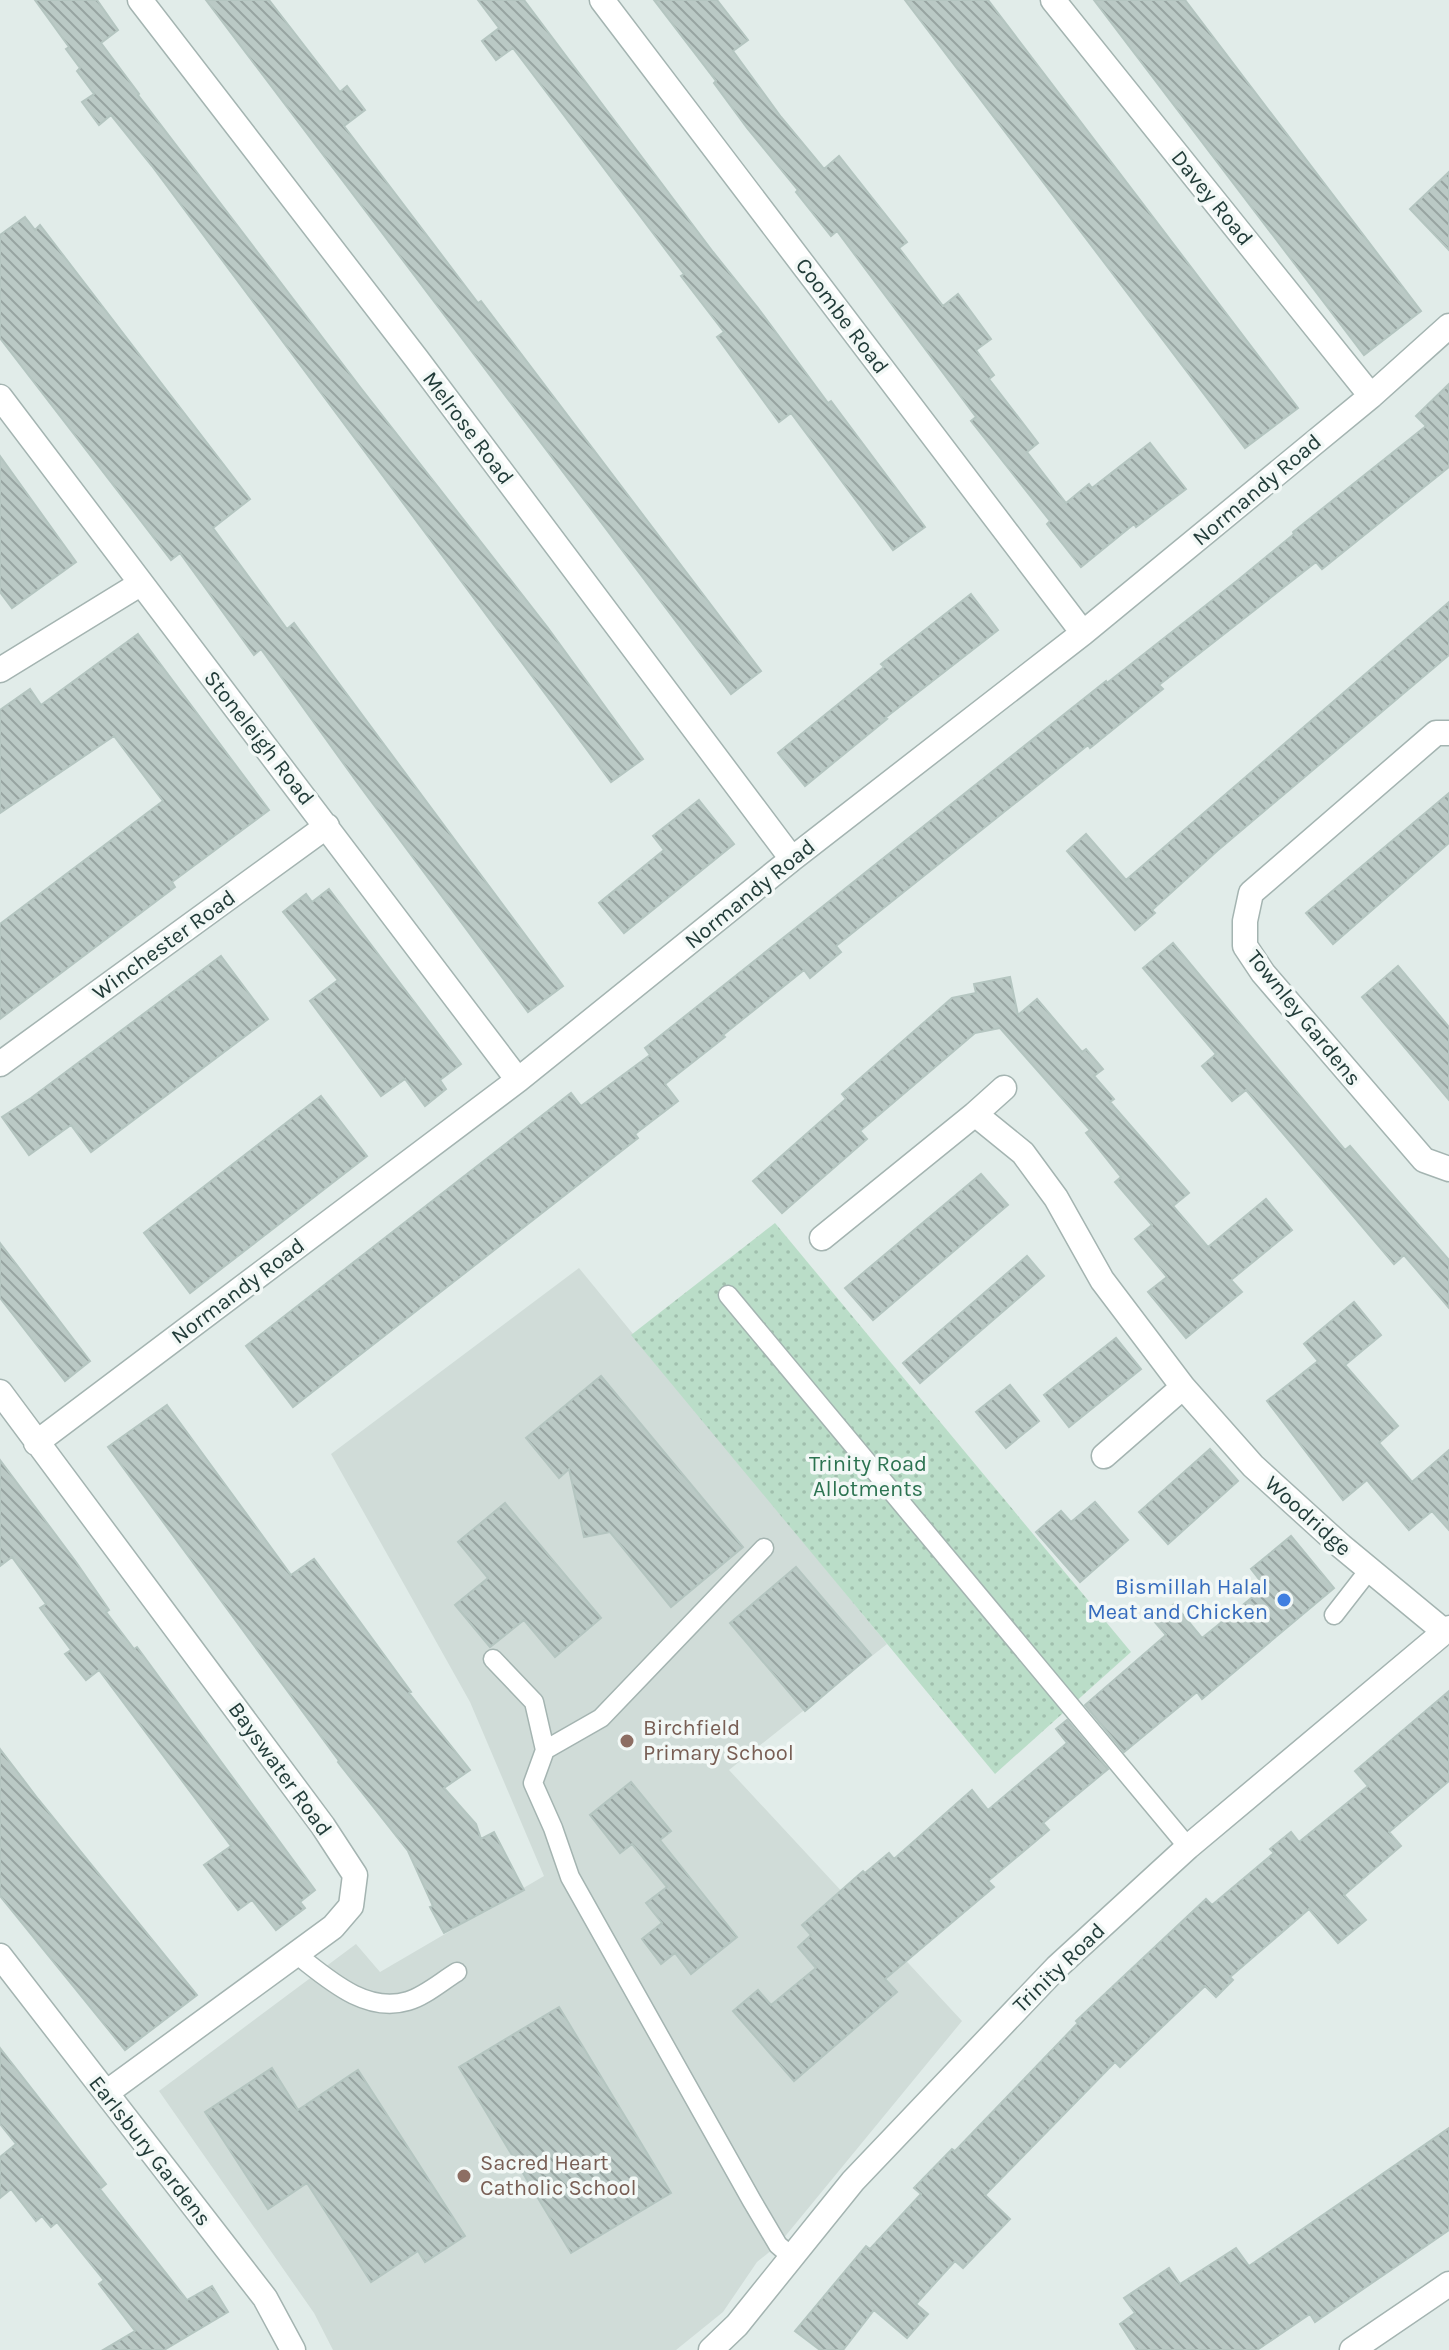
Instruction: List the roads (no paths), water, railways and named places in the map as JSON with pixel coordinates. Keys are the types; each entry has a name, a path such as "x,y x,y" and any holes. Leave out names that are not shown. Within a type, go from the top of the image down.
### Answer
{"street":[{"name":"Melrose Road","path":"140,0 416,358 792,859"},
{"name":"Coombe Road","path":"602,0 1083,633"},
{"name":"Davey Road","path":"1053,0 1371,396"},
{"name":"Normandy Road","path":"36,1443 518,1080 792,859 1083,633 1371,396 1449,326"},
{"name":"Stoneleigh Road","path":"0,397 518,1080"},
{"path":"0,670 140,584"},
{"name":"Townley Gardens","path":"1449,733 1436,733 1251,893 1245,934 1245,946 1263,973 1424,1160 1449,1169"},
{"name":"Winchester Road","path":"0,1064 327,826"},
{"path":"822,1238 1004,1088"},
{"name":"Woodridge","path":"975,1114 1023,1153 1056,1198 1102,1280 1183,1387 1253,1466 1369,1570 1447,1630"},
{"path":"1104,1456 1183,1387"},
{"name":"Bayswater Road","path":"0,1392 323,1826 355,1875 351,1906 333,1927 106,2093"},
{"name":"Trinity Road","path":"711,2350 737,2325 853,2181 1057,1967 1188,1847 1447,1630"},
{"name":"Earlsbury Gardens","path":"0,1956 265,2298 293,2350"},
{"path":"1352,2350 1449,2284"}],"lane":[{"path":"728,1295 1188,1847"},
{"path":"545,1750 601,1718 764,1548"},
{"path":"1334,1615 1369,1570"},
{"path":"493,1659 534,1702 545,1750 533,1783 570,1877 752,2201 778,2245 792,2257"},
{"path":"296,1954 336,1986 365,2000 410,2001 457,1972"}],"place":[{"name":"Bismillah Halal Meat and Chicken","path":"1284,1600"},
{"name":"Birchfield Primary School","path":"627,1741"},
{"name":"Sacred Heart Catholic School","path":"464,2176"}],"park label":[{"name":"Trinity Road Allotments","path":"868,1476"}]}
